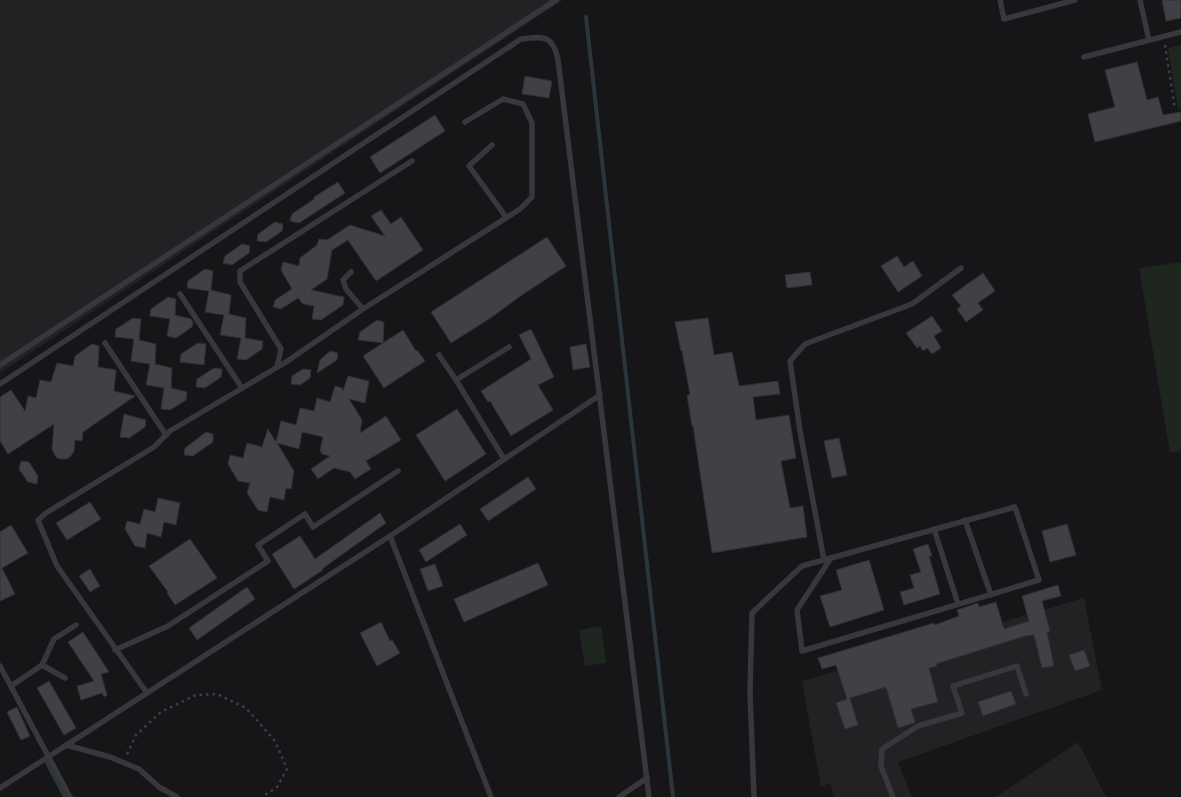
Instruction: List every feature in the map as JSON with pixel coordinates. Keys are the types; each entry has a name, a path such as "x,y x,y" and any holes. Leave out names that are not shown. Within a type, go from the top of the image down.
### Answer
{"lane":[{"path":"0,364 556,0"},
{"path":"1000,0 1004,19 1075,0"},
{"path":"1140,0 1149,40"},
{"path":"1084,57 1181,32"},
{"path":"0,384 521,39 540,36 551,41 556,48 558,60 649,797"},
{"path":"147,693 57,566 38,520 46,512 154,447 170,431 277,367 520,208 532,198 532,123 523,104 503,99 465,122"},
{"path":"492,146 469,166 506,217"},
{"path":"277,367 281,349 240,282 240,271 412,161"},
{"path":"824,560 800,431 790,361 805,344 912,304 961,268"},
{"path":"351,272 343,280 346,289 363,309"},
{"path":"180,294 242,388"},
{"path":"105,343 166,435"},
{"path":"456,380 508,347"},
{"path":"439,355 504,459"},
{"path":"0,788 390,536 600,395"},
{"path":"115,650 168,626 268,560 258,545 305,514 313,526 398,471"},
{"path":"754,797 750,692 752,613 802,566 1015,506 1039,580 802,651 797,610 831,558"},
{"path":"965,520 991,595"},
{"path":"934,529 958,604"},
{"path":"390,536 491,797"},
{"path":"10,686 42,665 54,639 76,625"},
{"path":"42,665 65,678"},
{"path":"0,666 70,797"},
{"path":"893,797 881,766 882,749 918,726 962,713 953,686 1017,666 1026,694"},
{"path":"66,745 110,757 140,768 159,787 177,797"},
{"path":"619,797 647,778"}],"path":[{"path":"1164,36 1175,109"},
{"path":"124,762 136,735 162,712 196,695 217,694 246,708 275,741 287,769 277,787 262,797"}],"shaded area":[{"path":"0,0 563,0 0,373"},
{"path":"1181,45 1181,109 1178,109 1168,48"},
{"path":"1181,262 1181,451 1170,453 1139,268"},
{"path":"1084,598 1102,690 898,762 912,797 834,797 830,783 821,787 802,681"},
{"path":"601,626 606,663 585,666 579,630"},
{"path":"1078,742 1106,797 996,797"}],"building":[{"path":"1162,0 1181,0 1181,18 1166,21"},
{"path":"1137,62 1147,100 1158,97 1163,115 1181,112 1181,121 1095,142 1088,114 1115,107 1105,70"},
{"path":"525,76 552,81 549,98 522,94"},
{"path":"435,115 445,131 380,173 370,157"},
{"path":"338,182 345,193 299,223 290,221 292,214"},
{"path":"381,210 391,224 401,217 423,250 376,281 348,240 332,250 327,279 311,290 344,297 343,305 321,320 312,319 314,306 303,304 298,298 281,309 273,307 275,300 292,289 281,270 283,262 299,266 300,258 317,245 319,239 327,240 350,225 385,236 371,216"},
{"path":"275,222 283,224 282,231 266,242 257,241 258,234"},
{"path":"547,237 566,266 451,343 431,312"},
{"path":"242,244 250,246 249,253 232,265 223,263 225,256"},
{"path":"897,256 904,267 913,261 922,276 898,292 881,266"},
{"path":"205,269 213,271 211,290 231,295 229,314 246,318 245,338 263,341 262,349 246,360 237,359 241,338 220,335 224,315 205,312 209,291 187,288 188,281"},
{"path":"810,272 812,285 787,288 785,275"},
{"path":"983,273 995,291 978,303 983,310 966,322 957,309 961,306 952,295"},
{"path":"168,297 176,299 175,315 191,319 193,322 192,327 176,338 167,336 170,319 150,316 151,309"},
{"path":"932,316 942,331 934,336 941,348 932,354 927,348 923,351 920,346 917,348 906,333"},
{"path":"133,318 141,319 139,340 156,344 155,364 172,368 171,388 187,392 186,400 170,410 161,409 164,388 146,385 150,364 131,361 134,339 115,337 116,329"},
{"path":"708,318 714,355 732,352 739,386 778,381 780,394 753,397 756,420 789,415 796,458 781,461 790,508 803,506 807,537 712,553 687,395 690,395 675,322"},
{"path":"377,320 384,322 383,343 358,340 360,332"},
{"path":"531,329 554,377 538,385 553,410 511,436 490,401 488,402 481,391 531,359 519,335"},
{"path":"403,330 416,351 425,361 384,388 363,356"},
{"path":"198,343 206,344 204,365 180,362 181,354"},
{"path":"92,344 99,346 98,367 116,370 114,391 135,396 83,432 82,441 75,440 74,451 67,459 57,458 52,449 54,424 8,454 0,441 0,397 11,390 25,411 28,396 36,398 40,380 51,382 57,363 73,366 75,356"},
{"path":"586,344 590,367 573,370 570,347"},
{"path":"330,351 338,353 337,360 317,373 320,360"},
{"path":"214,368 222,369 221,377 205,388 196,387 197,379"},
{"path":"303,369 311,370 310,378 300,385 291,384 292,376"},
{"path":"348,376 369,381 365,403 349,399 362,420 360,433 386,416 401,440 366,461 371,469 355,479 350,472 334,468 318,479 311,469 330,456 322,454 320,450 323,437 302,432 299,449 277,443 294,471 291,489 286,488 284,500 270,497 267,512 258,510 247,493 250,483 238,481 228,464 230,455 243,458 247,443 262,447 268,429 276,442 281,421 296,425 300,408 314,411 317,398 330,402 335,386 342,388 343,391"},
{"path":"457,409 486,454 445,481 416,435"},
{"path":"124,414 146,420 145,427 129,438 120,437"},
{"path":"206,432 213,434 213,442 193,456 184,455 185,448"},
{"path":"839,438 847,475 832,478 824,441"},
{"path":"21,461 29,462 38,476 37,484 28,482 19,469"},
{"path":"528,477 536,489 488,521 480,509"},
{"path":"158,498 180,503 176,525 164,522 161,537 147,533 145,548 135,546 125,529 127,521 140,524 144,509 155,512"},
{"path":"90,502 101,519 67,540 56,523"},
{"path":"380,513 386,523 294,589 272,554 300,536 315,559"},
{"path":"460,524 467,535 426,562 419,550"},
{"path":"1067,524 1076,555 1050,562 1042,531"},
{"path":"11,525 28,553 2,568 15,594 0,601 0,532"},
{"path":"190,539 217,578 175,605 149,566"},
{"path":"928,544 932,556 929,556 940,594 904,605 900,592 914,588 910,575 921,572 913,549"},
{"path":"869,560 884,610 830,627 820,596 842,590 836,570"},
{"path":"538,563 548,585 464,622 454,599"},
{"path":"435,564 443,586 428,591 420,569"},
{"path":"90,569 100,586 90,592 79,576"},
{"path":"1058,585 1061,596 1042,601 1050,631 1047,632 1054,666 1042,668 1034,635 1025,636 936,664 937,666 929,668 938,702 911,709 914,723 898,728 886,687 850,698 858,725 845,729 836,703 847,699 836,665 822,669 818,658 934,623 935,625 959,616 957,610 978,603 979,607 996,602 1004,629 1029,621 1022,596"},
{"path":"247,587 255,599 197,640 189,628"},
{"path":"381,622 390,641 392,640 400,653 377,666 360,633"},
{"path":"83,632 109,672 101,674 107,695 104,697 102,693 81,700 77,686 94,681 68,642"},
{"path":"1084,650 1090,666 1075,671 1069,655"},
{"path":"49,681 76,728 64,735 37,688"},
{"path":"1011,691 1016,704 983,716 978,702"},
{"path":"17,707 30,736 21,740 7,712"}],"waterway":[{"path":"586,17 673,797"},
{"path":"46,761 65,797"}]}
